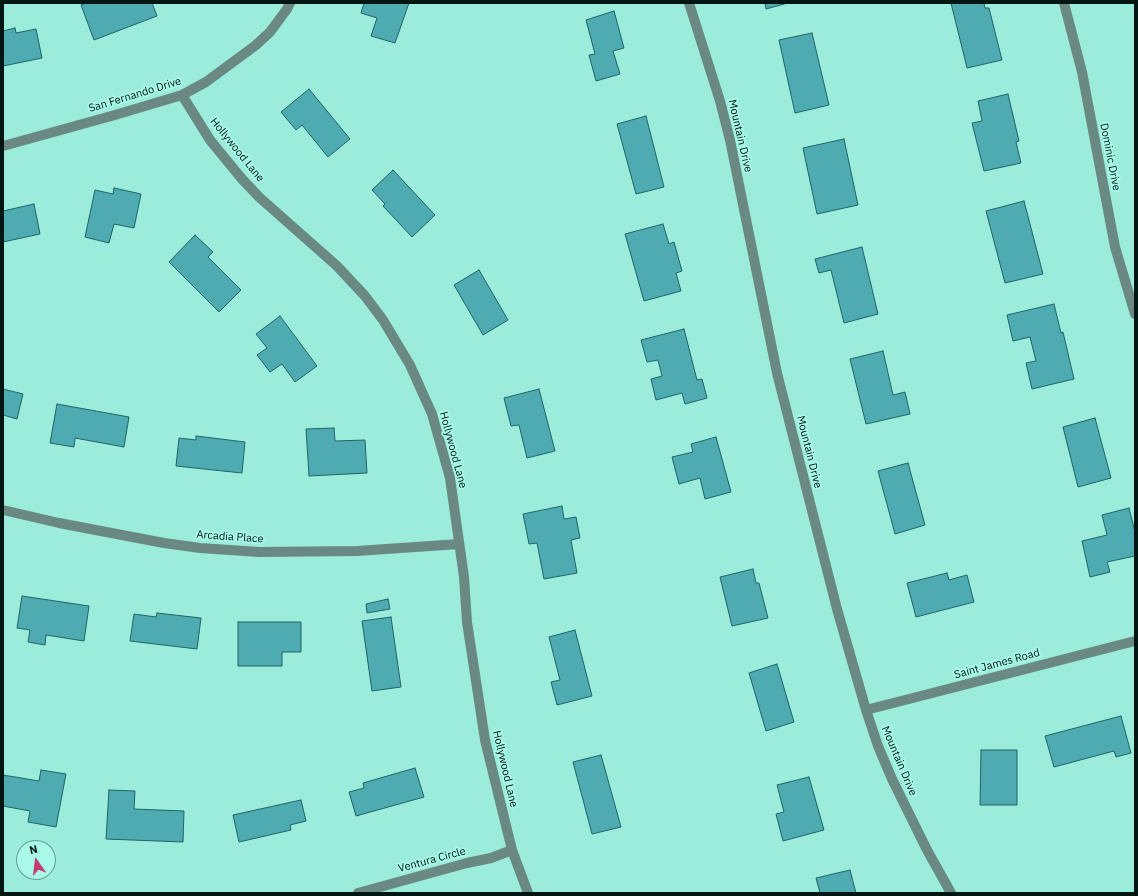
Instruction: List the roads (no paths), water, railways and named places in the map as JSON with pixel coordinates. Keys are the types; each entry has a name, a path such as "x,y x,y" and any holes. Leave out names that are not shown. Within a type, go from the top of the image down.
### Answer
{"street":[{"name":"San Fernando Drive","path":"3,146 114,116 182,95 206,82 256,45 270,32 290,3"},
{"name":"Mountain Drive","path":"689,3 730,140 776,373 837,608 866,710 878,746 892,779 927,850 951,893"},
{"name":"Dominic Drive","path":"1064,3 1082,72 1115,247 1135,314"},
{"name":"Hollywood Lane","path":"182,95 210,140 242,179 337,266 365,296 384,320 410,365 432,414 450,478 464,577 467,622 485,740 512,850 528,893"},
{"name":"Arcadia Place","path":"3,510 164,543 200,548 259,552 357,551 459,544"},
{"name":"Saint James Road","path":"866,710 1135,641"},
{"name":"Ventura Circle","path":"358,893 467,863 491,858 512,850"}]}
